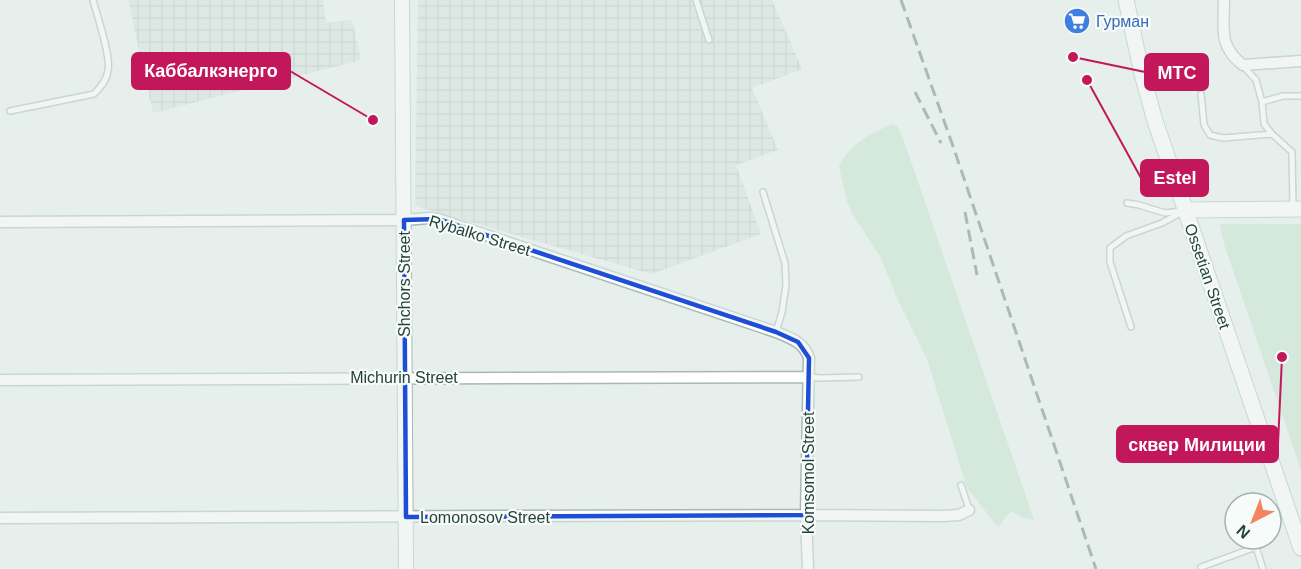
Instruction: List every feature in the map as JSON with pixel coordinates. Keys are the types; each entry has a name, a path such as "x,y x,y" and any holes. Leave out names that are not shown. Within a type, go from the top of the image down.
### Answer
{"main road":[{"name":"Ossetian Street","path":"1126,0 1155,121 1291,512 1301,548"},
{"path":"1185,210 1297,208"}],"street":[{"name":"Shchors Street","path":"402,0 406,569"},
{"path":"1224,0 1224,42 1227,50 1243,65 1301,61"},
{"name":"Rybalko Street","path":"0,222 438,219 776,332 798,342 805,348 809,358 809,377"},
{"name":"Michurin Street","path":"0,380 809,377"},
{"name":"Komsomol Street","path":"808,569 806,514 809,377"},
{"name":"Lomonosov Street","path":"0,518 806,514 942,516 969,510"}],"lane":[{"path":"10,111 94,94 102,86 107,76 109,61 93,0"},
{"path":"696,0 710,40"},
{"path":"1243,65 1256,80 1262,102 1264,124 1292,152 1297,208"},
{"path":"1201,94 1204,125 1210,135 1223,138 1272,134"},
{"path":"1262,102 1283,96 1301,96"},
{"path":"763,192 785,263 786,285 776,332"},
{"path":"1127,203 1165,213 1185,210"},
{"path":"1131,327 1110,262 1110,248 1126,236 1162,223 1185,210"},
{"path":"809,377 859,377"},
{"path":"961,485 969,510"},
{"path":"1202,569 1201,567 1256,547 1263,569"}],"highlighted area":[{"path":"438,219 776,332 798,342 809,358 806,515 406,517 404,220"}],"shaded area":[{"path":"128,0 323,0 326,23 352,20 361,60 153,113"},
{"path":"418,0 772,0 802,69 752,88 778,150 736,165 761,234 651,274 415,206"}],"green space":[{"path":"893,124 897,126 903,138 1034,520 1011,511 998,527 967,488 927,359 896,296 881,258 847,202 839,166 855,145"},
{"path":"1220,224 1301,224 1301,470 1224,244"}],"railway":[{"path":"901,0 954,149 1096,569"},
{"path":"915,92 941,143"},
{"path":"965,212 977,275"}],"place":[{"name":"Гурман","path":"1077,21"},
{"name":"МТС","path":"1073,57"},
{"name":"Estel","path":"1087,80"},
{"name":"Каббалкэнерго","path":"373,120"},
{"name":"сквер Милиции","path":"1282,357"}]}
